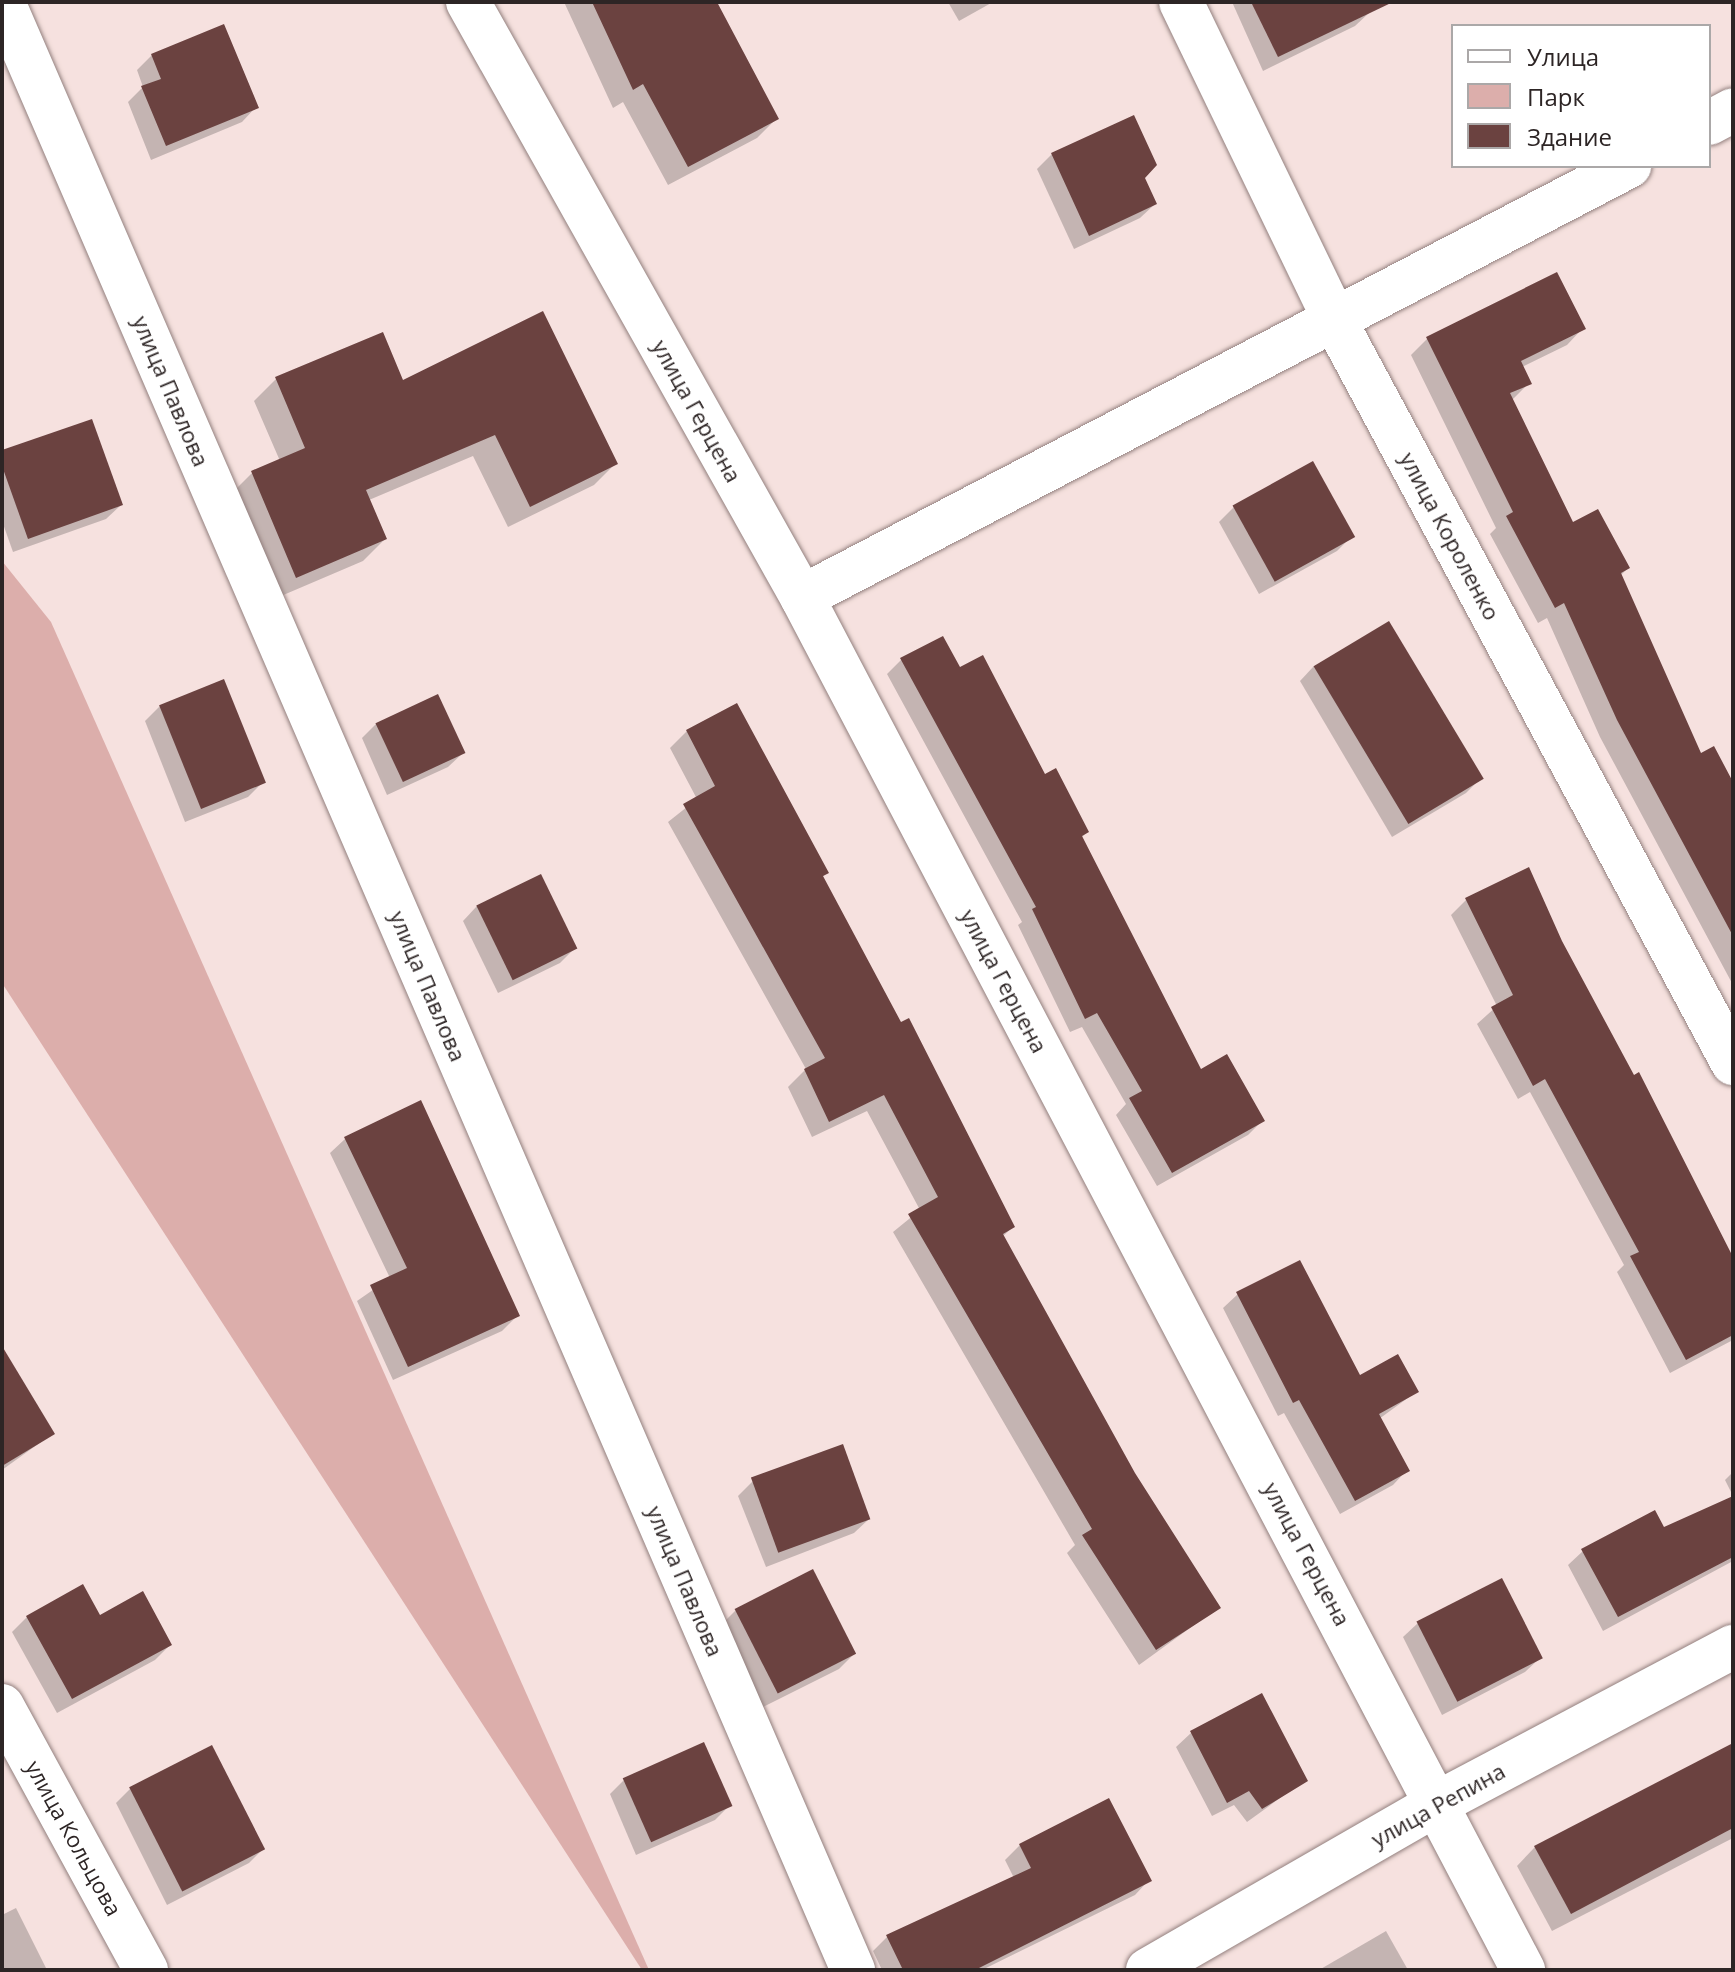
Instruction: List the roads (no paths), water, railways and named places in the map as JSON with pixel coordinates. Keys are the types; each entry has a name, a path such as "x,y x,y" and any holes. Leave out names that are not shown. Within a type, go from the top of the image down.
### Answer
{"street":[{"name":"улица Павлова","path":"3,2 853,1970"},
{"name":"улица Герцена","path":"468,2 802,597 1523,1970"},
{"name":"улица Короленко","path":"1181,2 1336,323 1733,1063"},
{"path":"1711,122 1733,110"},
{"path":"802,597 1336,323 1625,168"},
{"name":"улица Репина","path":"1148,1970 1438,1803 1733,1647"},
{"name":"улица Кольцова","path":"2,1706 146,1970"}]}
